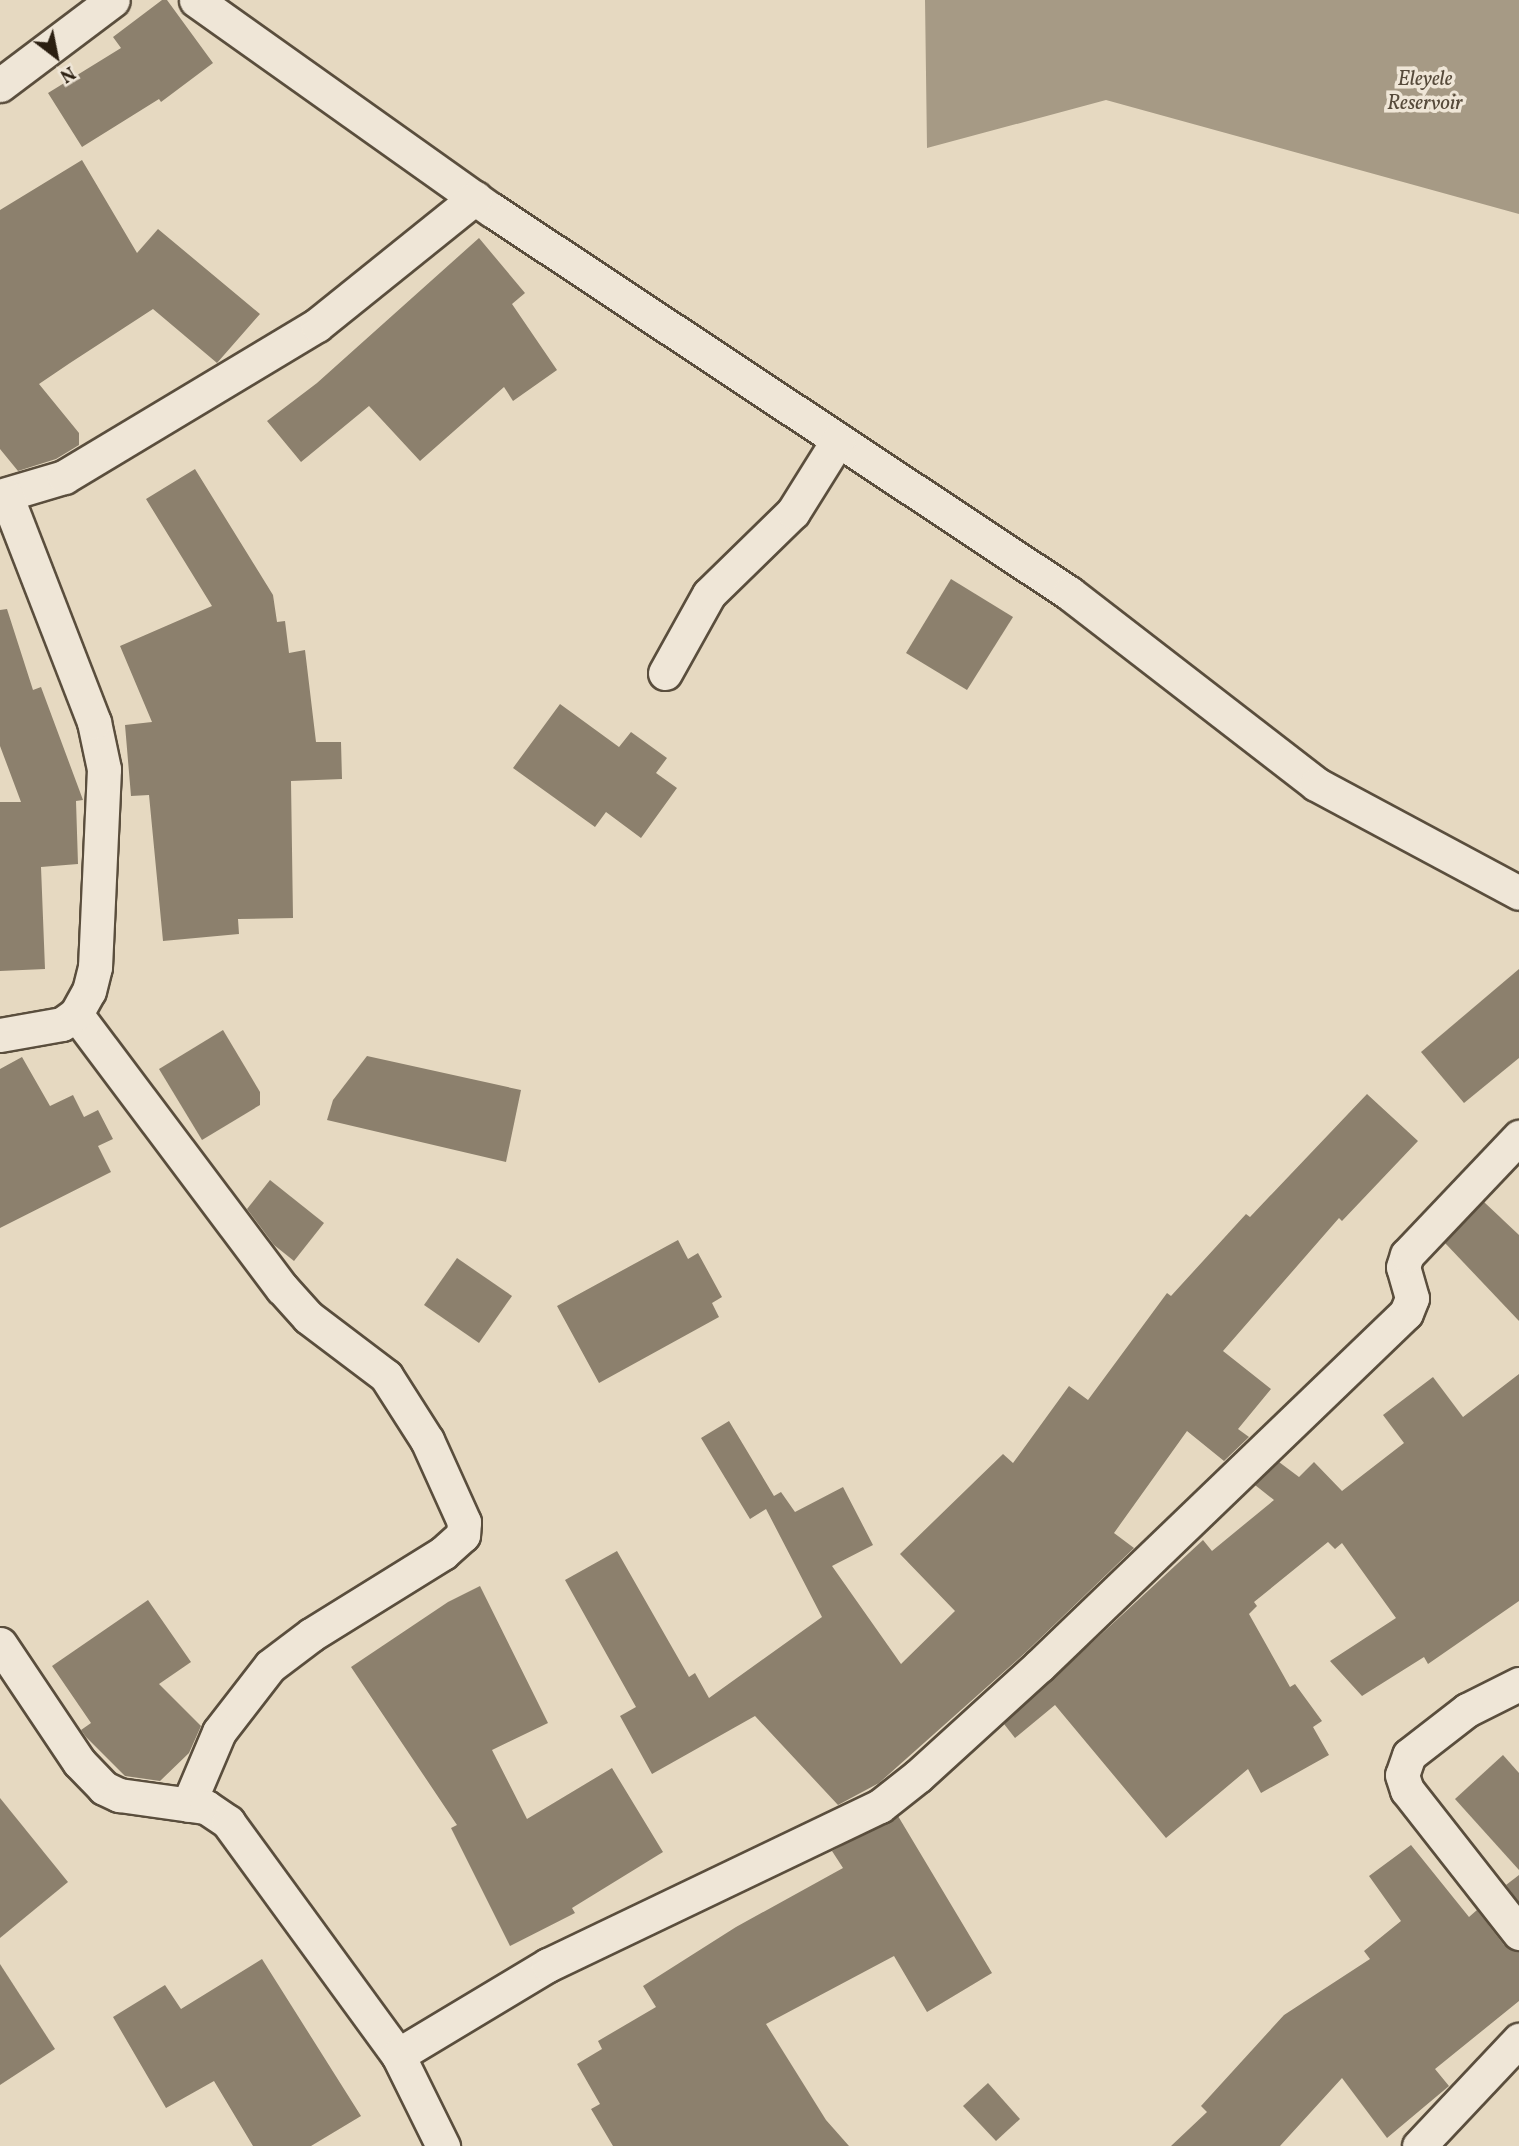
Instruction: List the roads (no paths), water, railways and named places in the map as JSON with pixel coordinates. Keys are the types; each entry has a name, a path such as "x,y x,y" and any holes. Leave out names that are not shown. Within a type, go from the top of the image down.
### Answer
{"street":[{"path":"0,85 113,0"},
{"path":"196,0 475,198 1069,593 1316,784 1519,893"},
{"path":"0,1035 62,1024 76,1014 89,990 95,967 104,769 94,722 3,495 64,477 317,325 475,198"},
{"path":"665,673 709,594 793,512 838,440"},
{"path":"76,1014 282,1288 308,1317 386,1376 427,1440 464,1522 463,1535 443,1553 311,1635 270,1666 219,1732 188,1805"},
{"path":"398,2055 548,1965 880,1806 918,1776 1398,1321 1412,1298 1403,1266 1408,1255 1519,1137"},
{"path":"0,1644 79,1762 104,1788 119,1795 206,1807 228,1822 398,2055 443,2146"},
{"path":"1519,1684 1467,1710 1409,1755 1402,1775 1408,1790 1519,1933"},
{"path":"1419,2146 1519,2040"}],"water":[{"name":"Eleyele Reservoir","path":"925,0 1519,0 1519,214 1106,100 927,148"}]}
